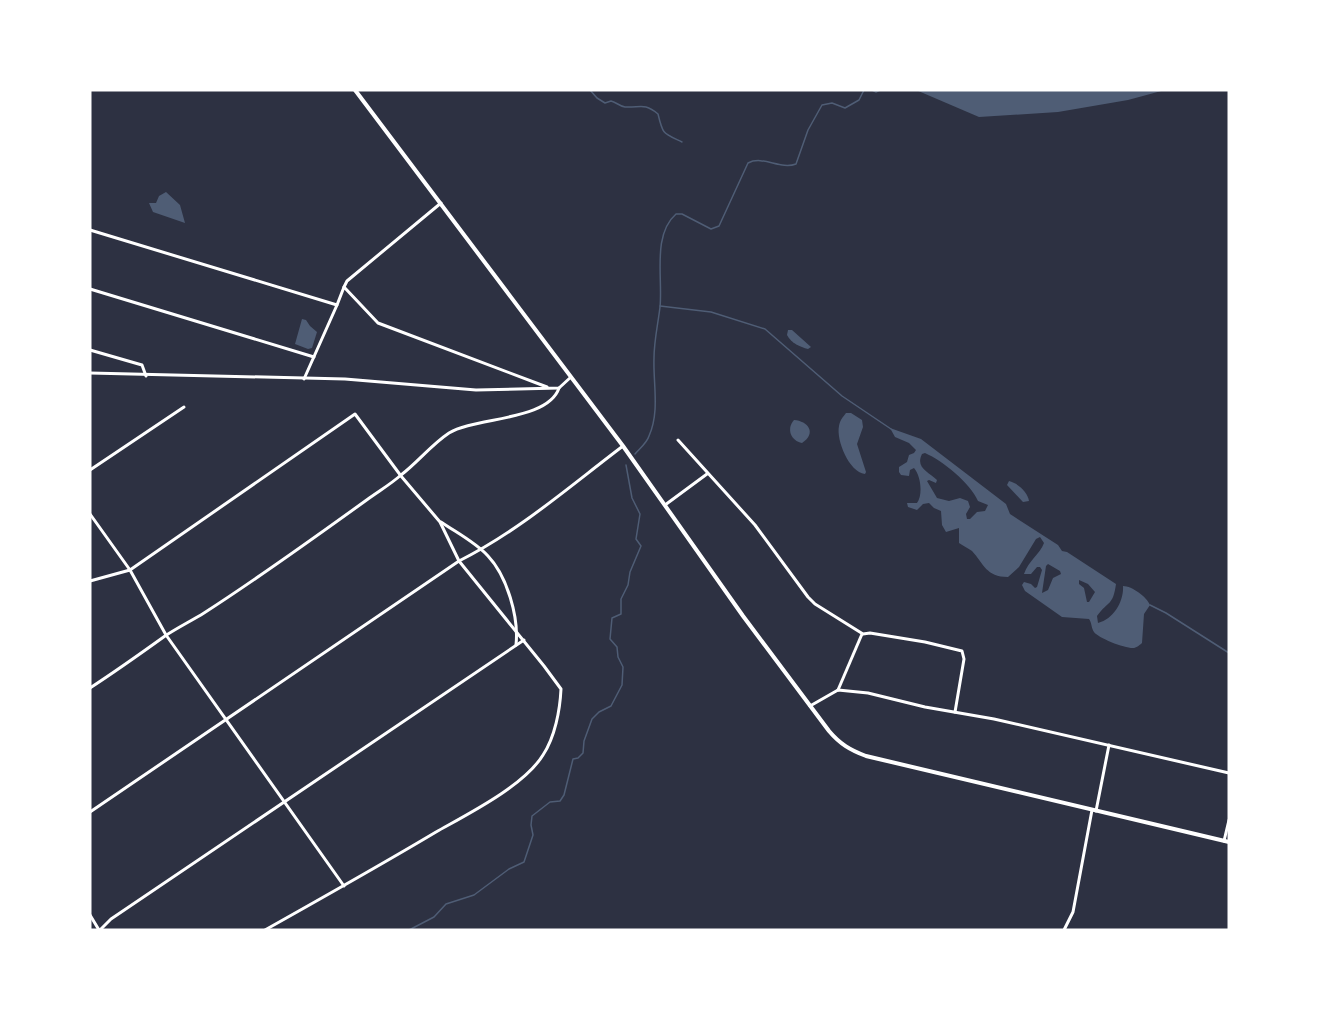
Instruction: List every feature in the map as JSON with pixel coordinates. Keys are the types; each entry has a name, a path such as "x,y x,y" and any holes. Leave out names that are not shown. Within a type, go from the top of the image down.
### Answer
{"main road":[{"path":"356,90 670,511 828,731 840,743 851,751 866,756 1226,842"}],"street":[{"path":"304,379 347,281 441,203"},
{"path":"90,230 337,304"},
{"path":"344,287 378,323 547,387"},
{"path":"90,289 314,357"},
{"path":"90,350 142,365 146,376"},
{"path":"90,374 345,379 476,390 559,387"},
{"path":"90,688 166,635 204,613 401,476 438,441 451,432 484,424 550,401 559,387 571,377"},
{"path":"90,470 184,406"},
{"path":"90,581 130,570 355,414 401,476 440,522 459,561 561,689 555,724 543,755 531,769 499,795 265,930"},
{"path":"678,440 755,525 808,597 816,604 863,634 870,633 926,642 962,651 964,659 955,712"},
{"path":"90,812 459,561 481,550 554,500 622,446"},
{"path":"665,505 707,474"},
{"path":"90,514 130,570 166,635 344,886"},
{"path":"440,522 481,550 495,564 502,577 514,615 515,646"},
{"path":"838,690 863,634"},
{"path":"90,915 100,930 111,919 524,640"},
{"path":"810,706 838,690 868,693 925,708 994,718 1229,773"},
{"path":"1064,930 1073,912 1109,746"},
{"path":"1226,842 1229,820"}],"water":[{"path":"916,90 1165,90 1128,100 1058,112 979,117"},
{"path":"166,192 180,205 185,223 153,212 149,203 156,203 159,196"},
{"path":"302,319 306,320 317,332 312,348 308,349 295,344"},
{"path":"788,330 792,330 811,347 808,349 793,342 787,335"},
{"path":"846,413 851,413 862,420 863,427 857,444 865,474 854,468 842,447 839,426"},
{"path":"794,420 809,428 809,435 802,443 795,440 791,434 790,427"},
{"path":"890,428 921,439 1006,504 1010,514 1058,545 1062,551 1116,584 1112,600 1097,616 1098,623 1109,618 1117,609 1122,598 1123,586 1143,595 1150,605 1144,614 1142,643 1135,648 1130,648 1106,640 1094,632 1089,619 1062,617 1025,591 1022,585 1024,582 1037,587 1042,570 1037,567 1031,574 1024,574 1044,543 1040,537 1036,539 1019,567 1008,577 995,575 972,551 959,543 959,528 946,532 942,525 941,511 929,503 923,504 917,510 908,507 907,503 917,503 919,500 920,480 914,468 910,470 909,476 901,475 899,467 907,462 909,455 916,450 909,443 895,437","holes":["925,453 948,467 962,480 978,501 988,505 985,511 977,512 967,519 966,514 970,507 968,501 960,498 949,501 937,498 927,481 936,483 937,480 920,463 922,454","1048,564 1061,574 1053,578 1048,590 1042,593","1079,580 1088,584 1095,592 1089,602 1087,602 1084,588 1079,584"]},
{"path":"1009,481 1022,489 1029,501 1023,502 1007,485"}],"waterway":[{"path":"590,90 605,103 611,101 625,107 645,107 653,110 658,114 665,132 682,142"},
{"path":"635,454 648,439 654,417 654,352 661,296 661,245 669,223 676,214 682,214 711,229 719,226 748,163 760,161 784,165 796,164 808,130 822,105 832,103 845,108 859,100 864,90"},
{"path":"872,90 876,92 880,90"},
{"path":"660,306 711,312 765,329 842,396 891,429"},
{"path":"409,930 434,917 446,904 474,895 509,869 524,862 533,835 532,816 550,802 560,801 564,795 573,759 583,753 584,741 592,719 599,712 611,706 622,685 623,667 618,657 617,647 610,639 612,618 621,614 621,599 641,546 636,539 640,514 632,498 626,465"},
{"path":"1150,605 1229,653"}]}
